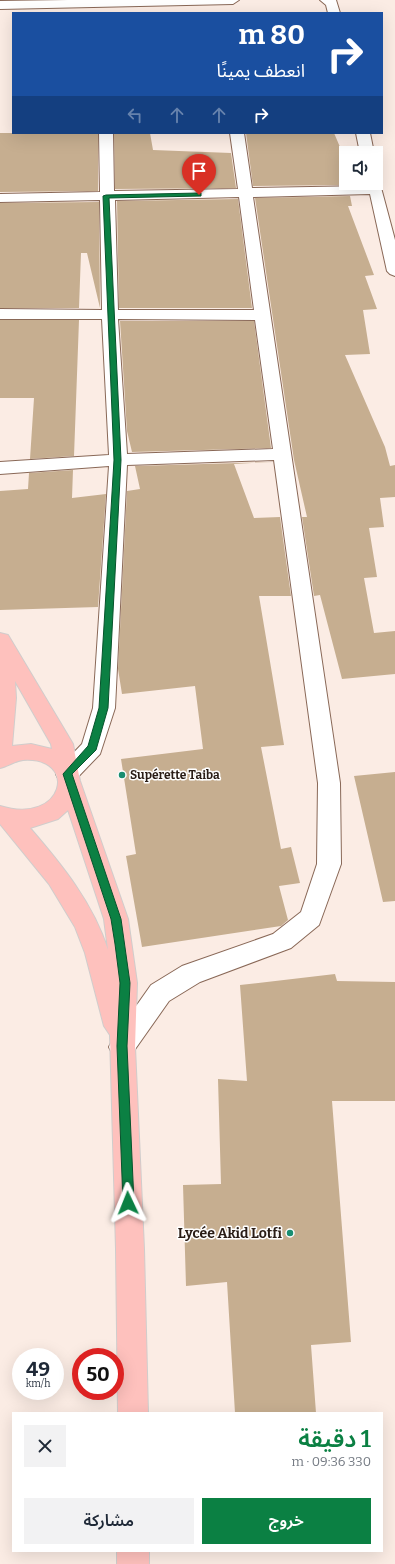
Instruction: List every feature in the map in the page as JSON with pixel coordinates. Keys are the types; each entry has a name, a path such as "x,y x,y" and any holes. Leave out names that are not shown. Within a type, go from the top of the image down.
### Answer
{"main road":[{"path":"0,639 62,744 69,788 64,799 55,809 42,816 23,820 4,816"},
{"path":"0,639 6,698 2,745 0,749"},
{"path":"0,760 9,755 23,752 39,752 52,757 62,765 67,774 116,919 125,983 122,1046 130,1249 133,1412"},
{"path":"4,816 59,878 82,917 94,943 122,1046"},
{"path":"133,1552 133,1564"}],"street":[{"path":"0,5 106,8 232,0"},
{"path":"218,1 220,12"},
{"path":"67,774 92,748 104,708 118,460 110,314 106,196 106,134"},
{"path":"122,1046 160,993 191,974 282,941 311,918 329,864 329,783 237,134"},
{"path":"363,134 366,146"},
{"path":"0,198 245,194 339,189"},
{"path":"376,190 395,271"},
{"path":"0,314 263,315"},
{"path":"0,468 118,460 282,454"}],"building":[{"path":"0,133 98,134 98,191 0,192"},
{"path":"114,134 150,134 153,150 231,153 236,188 115,189"},
{"path":"246,134 334,134 340,146 339,185 253,186"},
{"path":"350,196 352,206 348,206 374,275 365,276 377,309 363,310 370,354 345,355 385,447 390,466 395,465 395,497 380,498 384,527 369,528 377,577 364,578 374,633 395,631 395,674 342,679 320,595 314,596 302,517 307,517 294,460 255,198"},
{"path":"238,199 252,308 119,308 117,201"},
{"path":"99,202 100,308 87,253 81,253 79,308 0,308 0,203"},
{"path":"0,320 79,320 74,456 30,459 34,398 0,398"},
{"path":"120,321 254,321 271,448 132,452 127,431"},
{"path":"273,462 234,464 254,518 280,517 291,596 259,596 284,745 261,747 281,849 291,847 300,883 279,886 288,920 281,926 142,947 126,856 136,854 121,759 203,749 195,686 122,694 118,669 127,491 140,489 135,466"},
{"path":"73,470 72,498 106,494 98,607 0,610 0,491 28,489 29,473"},
{"path":"395,772 395,901 383,902 354,776"},
{"name":"Lycée Akid Lotfi","path":"335,974 337,981 395,982 395,1101 332,1101 351,1342 311,1345 316,1412 235,1412 227,1282 186,1286 183,1185 221,1184 218,1079 247,1081 240,985"}],"place":[{"name":"Supérette Taiba","path":"122,775"},
{"name":"Lycée Akid Lotfi","path":"290,1233"}],"route":[{"path":"128,1203 122,1046 125,983 120,944 116,919 67,774 92,748 104,708 118,460 110,314 106,196 199,195"}]}
